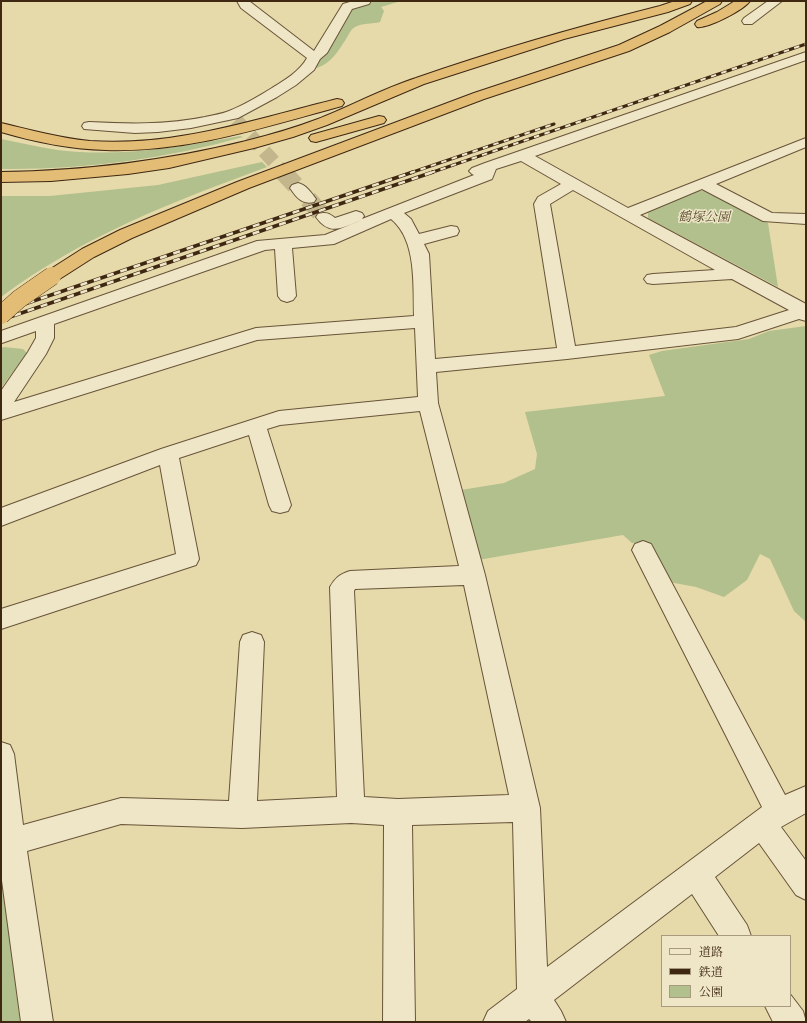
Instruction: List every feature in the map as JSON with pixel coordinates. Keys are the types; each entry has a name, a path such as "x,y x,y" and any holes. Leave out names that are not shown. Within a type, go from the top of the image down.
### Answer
{"highway":[{"path":"559,36 649,1"},
{"path":"1,127 44,138 85,145 120,146 158,144 227,132 419,81 559,36 686,1"},
{"path":"624,48 683,20 716,1"},
{"path":"1,316 20,299 52,276 88,253 126,234 257,180 479,96 705,22 721,15 744,1"},
{"path":"1,177 90,174 128,170 209,155 288,134 352,110 419,81"},
{"path":"1,191 98,186 174,175 237,161 367,123 479,96"}],"street":[{"path":"243,1 245,5 314,57"},
{"path":"89,126 135,129 158,128 235,118 291,82 309,67 314,57 320,53 347,7 365,1"},
{"path":"748,21 776,1"},
{"path":"324,217 333,225 490,166 806,56"},
{"path":"627,214 702,183 802,148"},
{"path":"522,155 735,274 803,310"},
{"path":"2,337 263,245 283,242 328,240 400,209 486,176 490,166"},
{"path":"702,183 769,218 806,219"},
{"path":"566,352 542,204 544,200 572,184"},
{"path":"394,212 405,222 420,254 428,403 473,575 526,808 533,996 550,1022"},
{"path":"414,241 451,232"},
{"path":"283,242 287,296"},
{"path":"653,279 735,274"},
{"path":"427,366 738,333 803,310"},
{"path":"1,406 37,354 45,338 45,321"},
{"path":"1,413 256,334 424,321"},
{"path":"1,517 168,454 279,418 428,403"},
{"path":"256,425 280,505"},
{"path":"1,619 188,558 168,454"},
{"path":"643,550 771,818 806,885"},
{"path":"351,810 342,587 350,580 473,575"},
{"path":"242,815 252,642"},
{"path":"1,754 11,842 37,1022"},
{"path":"499,1022 771,818 806,799"},
{"path":"11,842 121,811 242,815 351,810 398,812 526,808"},
{"path":"398,812 399,1022"},
{"path":"696,874 735,935"},
{"path":"783,1007 792,1022"}],"green space":[{"path":"377,1 401,1 381,7 384,11 380,22 355,27 351,30 331,60 322,66 312,69 326,53 349,11 354,7"},
{"path":"240,136 243,137 213,145 123,162 62,168 1,169 1,139 60,150 99,153 160,149"},
{"path":"262,162 267,167 163,207 96,238 63,256 1,297 1,196 50,196 158,185"},
{"name":"鶴塚公園","path":"697,191 710,191 768,223 778,287 648,218 648,212"},
{"path":"806,326 806,622 794,611 770,559 760,554 747,580 724,597 696,587 669,582 643,542 632,543 623,535 478,560 461,490 504,483 535,469 537,454 525,412 665,396 649,355 662,351 749,339 769,331"},
{"path":"1,348 23,349 27,353 1,388"},
{"path":"1,869 20,1022 1,1022"}],"tunnel":[{"path":"236,120 284,173"},
{"path":"283,172 298,188"},
{"path":"308,199 324,217"}],"railway":[{"path":"430,173 806,44"},
{"path":"410,173 554,124"},
{"path":"1,312 413,172"},
{"path":"1,320 433,172"}]}
